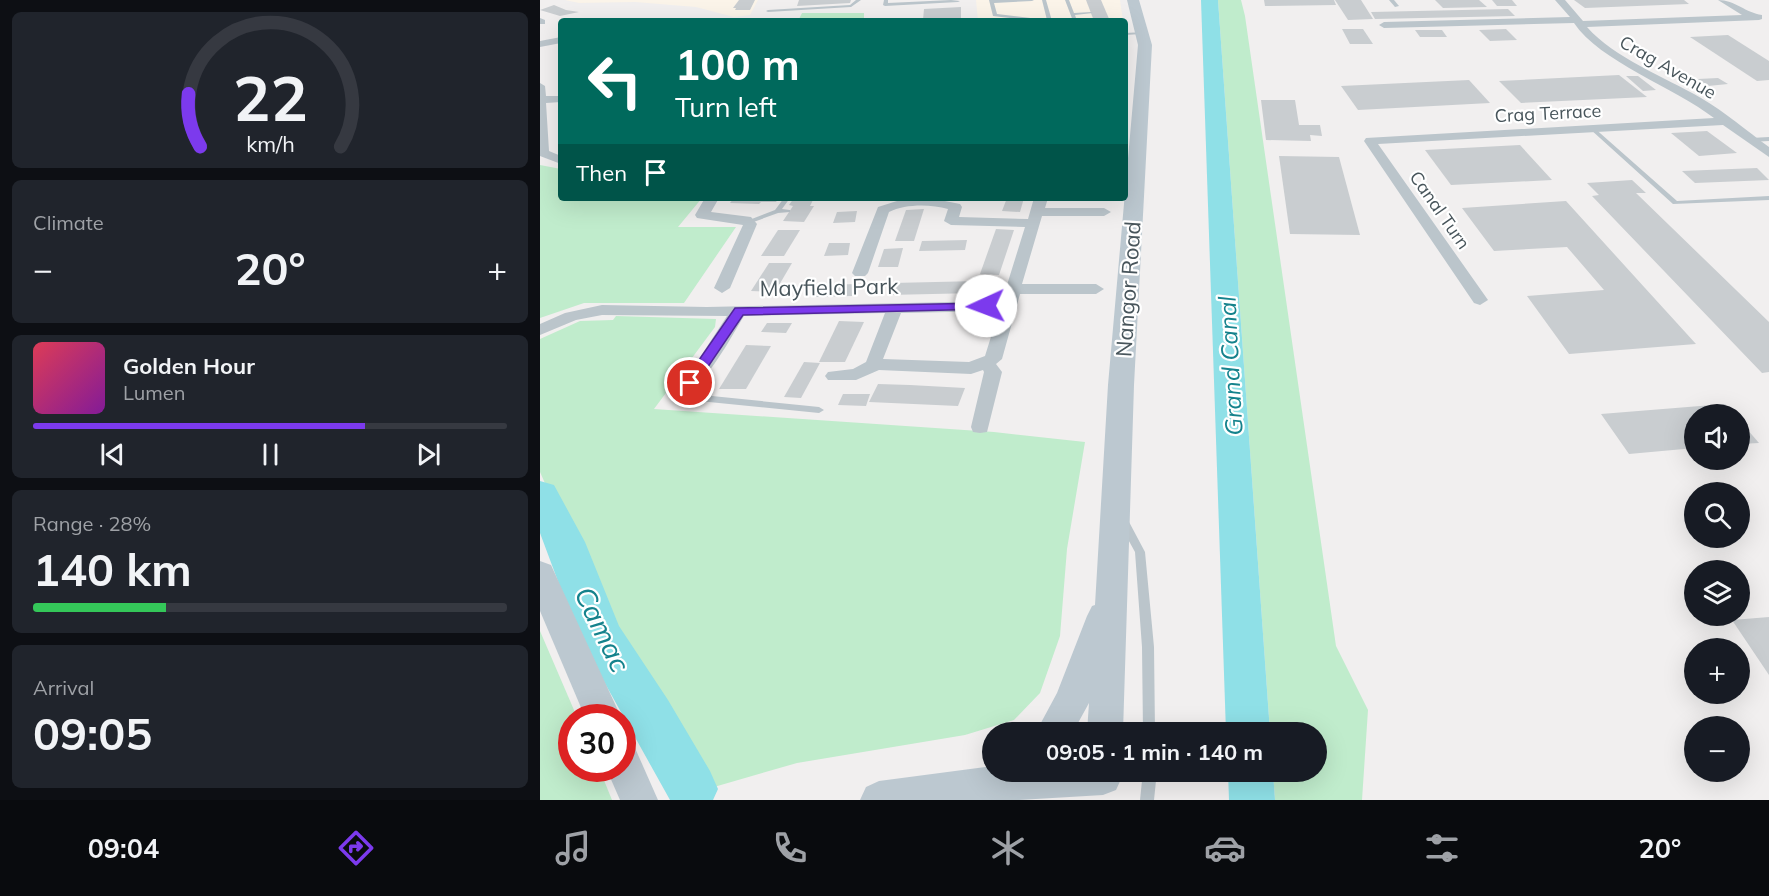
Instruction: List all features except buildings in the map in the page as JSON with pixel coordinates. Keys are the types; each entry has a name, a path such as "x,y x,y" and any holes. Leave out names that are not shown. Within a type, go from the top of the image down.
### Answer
{"main road":[{"name":"Nangor Road","path":"1105,722 1121,385 1143,99 1145,45 1133,33 1134,0"},
{"path":"540,574 597,704"},
{"path":"1060,722 1072,701 1112,591"},
{"path":"879,800 1038,779 1103,783"},
{"path":"631,782 639,800"}],"street":[{"name":"Crag Avenue","path":"1560,0 1597,44 1690,95 1769,153"},
{"path":"1384,25 1755,17 1723,0"},
{"path":"540,44 558,41"},
{"path":"540,86 543,153 558,159"},
{"path":"542,100 558,99"},
{"name":"Crag Terrace","path":"1370,141 1727,121"},
{"name":"Canal Turn","path":"1370,141 1480,300"},
{"path":"710,201 702,215 750,224 722,288"},
{"path":"860,273 883,210 889,205 900,203 947,204 955,207 951,221 1037,211 1104,212"},
{"path":"834,376 854,376 863,373 875,364 971,368 987,363 996,354 1037,211"},
{"path":"1014,289 1096,289"},
{"name":"Mayfield Park","path":"540,330 571,316 602,310 739,311 1008,306"},
{"path":"875,364 873,361 895,309"},
{"path":"682,388 697,375 739,311"},
{"path":"980,427 993,372 987,363"}],"lane":[{"path":"768,11 851,6 859,0"},
{"path":"886,0 885,5 958,1"},
{"path":"1017,1 1021,18 995,15 991,1 1032,0"},
{"path":"1044,0 1048,18"},
{"path":"1067,0 1074,18"},
{"path":"1391,0 1397,6"},
{"path":"1073,14 1091,13"},
{"path":"1592,128 1675,203 1769,198"},
{"path":"1751,140 1769,139"},
{"path":"777,211 785,201"},
{"path":"748,222 777,211 788,211"},
{"path":"682,388 689,397 819,410"},
{"path":"1115,508 1140,552 1148,647 1149,722"},
{"path":"1147,800 1149,782"}],"shaded area":[{"path":"565,0 758,0 750,15 734,17 696,7 635,2 579,3"},
{"path":"976,0 1120,0 1123,18 978,18"}],"green space":[{"path":"1218,0 1241,0 1245,16 1336,646 1368,710 1362,800 1275,800 1274,782 1327,782 1327,722 1269,722"},
{"path":"802,13 864,13 864,18 800,18"},
{"path":"540,165 558,168 558,201 700,201 678,227 736,227 684,303 584,303 540,318"},
{"path":"616,316 716,319 715,327 654,409 994,432 1085,442 1067,549 1060,636 1040,693 1014,720 982,722 982,730 965,735 797,763 714,787 652,691 619,651 540,472 540,339 580,321 613,320"},
{"path":"540,631 571,704 558,704 558,782 605,782 612,800 540,800"}],"water":[{"name":"Grand Canal","path":"1201,0 1218,0 1269,722 1226,722"},
{"path":"1228,782 1274,782 1275,800 1229,800"}],"waterway":[{"name":"Camac","path":"540,495 565,542 600,635 651,716 692,789"}],"route":[{"path":"690,383 739,311 986,306"}]}
